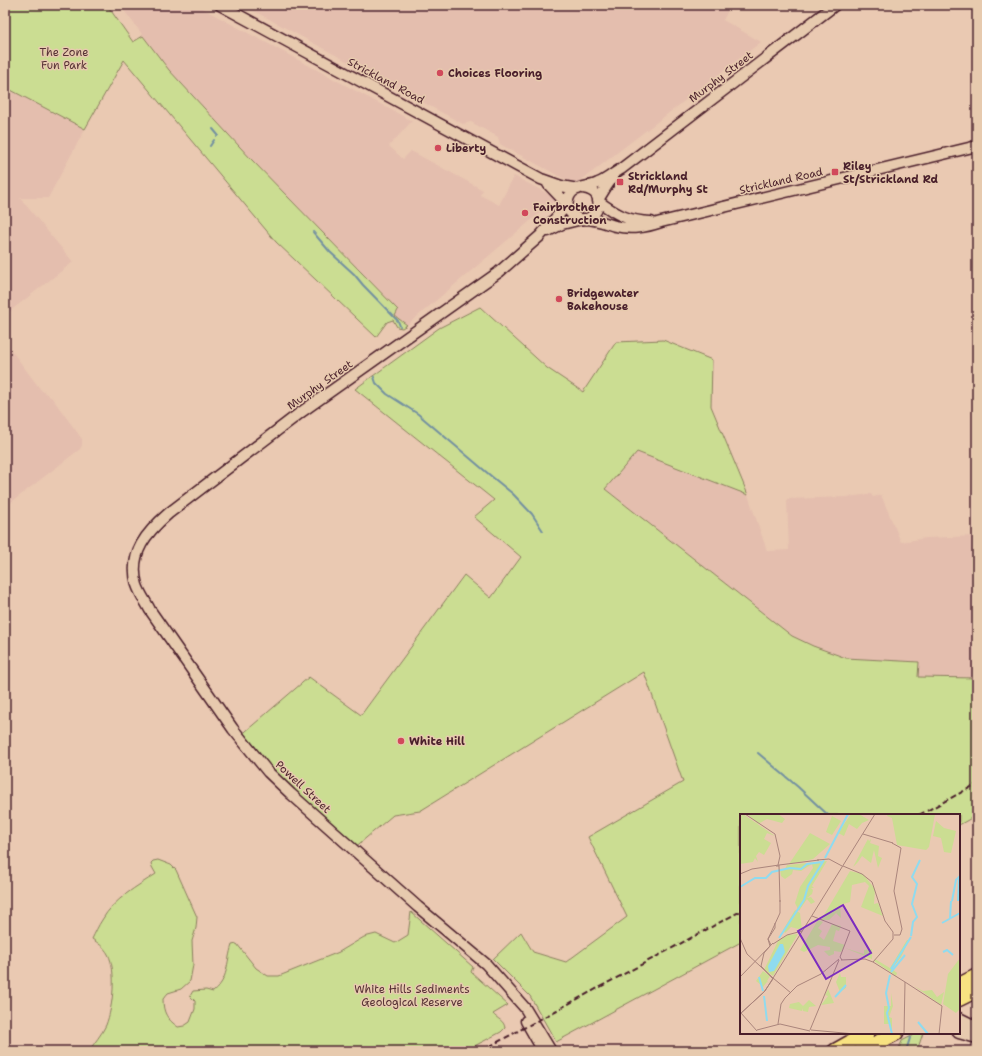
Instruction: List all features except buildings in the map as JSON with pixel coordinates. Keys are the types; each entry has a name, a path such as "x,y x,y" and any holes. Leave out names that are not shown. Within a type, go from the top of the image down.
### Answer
{"highway":[{"path":"960,984 977,976"},
{"path":"960,998 977,990"},
{"path":"835,1051 865,1034"},
{"path":"862,1051 894,1034"}],"main road":[{"path":"960,1020 977,1028"},
{"path":"960,1032 977,1037"}],"street":[{"name":"Strickland Road","path":"220,5 541,179 564,187 581,188"},
{"name":"Murphy Street","path":"581,188 598,184 622,169 835,5"},
{"name":"Strickland Road","path":"584,219 594,219 616,226 642,228 661,222 977,146"},
{"name":"Murphy Street","path":"598,201 608,184 622,169"},
{"name":"Strickland Road","path":"541,179 555,190 567,204"},
{"path":"581,188 593,191 598,201 598,208 595,213 591,217 584,219 572,214 567,204 570,194 581,188"},
{"name":"Strickland Road","path":"598,201 623,217 634,220 661,222"},
{"name":"Murphy Street","path":"135,569 138,553 144,538 155,525 169,513 300,413 488,281 540,236 567,204"},
{"name":"Murphy Street","path":"540,236 562,224 584,219"},
{"name":"Powell Street","path":"135,569 137,584 150,610 239,737 268,772 418,907 478,958 525,1008 551,1051"},
{"name":"Powell Street","path":"503,983 543,1051"}],"shaded area":[{"path":"120,5 196,5 412,121 389,146 403,159 411,151 483,190 480,195 499,205 514,176 554,197 555,200 407,325 395,316 398,310 251,159 169,70"},
{"path":"243,5 731,5 723,20 761,42 577,183 570,182 500,144 498,137 471,122 463,124"},
{"path":"5,87 85,129 48,198 20,198 73,262 5,315"},
{"path":"5,342 41,390 52,398 82,439 82,445 80,449 5,507"},
{"path":"637,452 748,495 767,551 789,550 787,499 847,497 871,494 873,497 881,495 901,542 926,538 977,536 977,678 918,677 919,662 846,658 813,646 792,636 605,489"}],"green space":[{"name":"The Zone Fun Park","path":"5,5 107,5 133,42 143,36 169,70 251,159 398,310 395,316 407,325 402,328 397,327 393,320 387,322 376,337 276,242 124,60 85,129 5,87"},
{"path":"480,307 547,368 583,392 616,342 663,340 712,360 711,406 748,495 637,452 605,489 792,636 813,646 846,658 919,662 918,677 977,678 977,815 960,824 960,814 740,814 740,943 556,1042 530,996 493,959 521,932 533,952 566,962 627,917 588,837 683,782 644,672 420,811 393,815 353,849 239,737 309,677 361,715 464,575 491,598 521,557 474,517 494,500 355,389 439,328"},
{"name":"White Hills Sediments Geological Reserve","path":"158,860 171,865 176,870 197,917 196,928 192,941 193,965 190,981 181,989 168,993 163,999 166,1015 178,1027 184,1026 190,1022 195,1009 195,1001 190,996 193,991 206,990 213,992 222,982 232,945 237,944 256,968 268,976 279,976 339,952 364,937 376,934 395,943 408,935 411,912 473,967 471,972 508,1005 493,1014 502,1021 505,1028 501,1032 465,1051 89,1051 106,1025 111,1009 113,989 111,961 103,947 92,939 101,922 113,906 126,894 156,874 151,863"},
{"path":"915,1034 923,1034 917,1051 898,1051 902,1041"}],"waterway":[{"path":"213,129 218,135 217,136"},
{"path":"210,146 214,140"},
{"path":"313,232 330,252 354,274 398,321 400,326"},
{"path":"374,377 376,383 387,394 418,414 513,494 532,514 543,531"},
{"path":"758,753 827,814"},
{"path":"906,1051 910,1038"}],"railway":[{"path":"921,814 977,784"},
{"path":"481,1051 740,912"}],"place":[{"name":"Choices Flooring","path":"440,73"},
{"name":"Liberty","path":"438,148"},
{"name":"Riley St/Strickland Rd","path":"835,172"},
{"name":"Strickland Rd/Murphy St","path":"620,182"},
{"name":"Fairbrother Construction","path":"525,213"},
{"name":"Bridgewater Bakehouse","path":"559,299"},
{"name":"White Hill","path":"401,741"}]}
